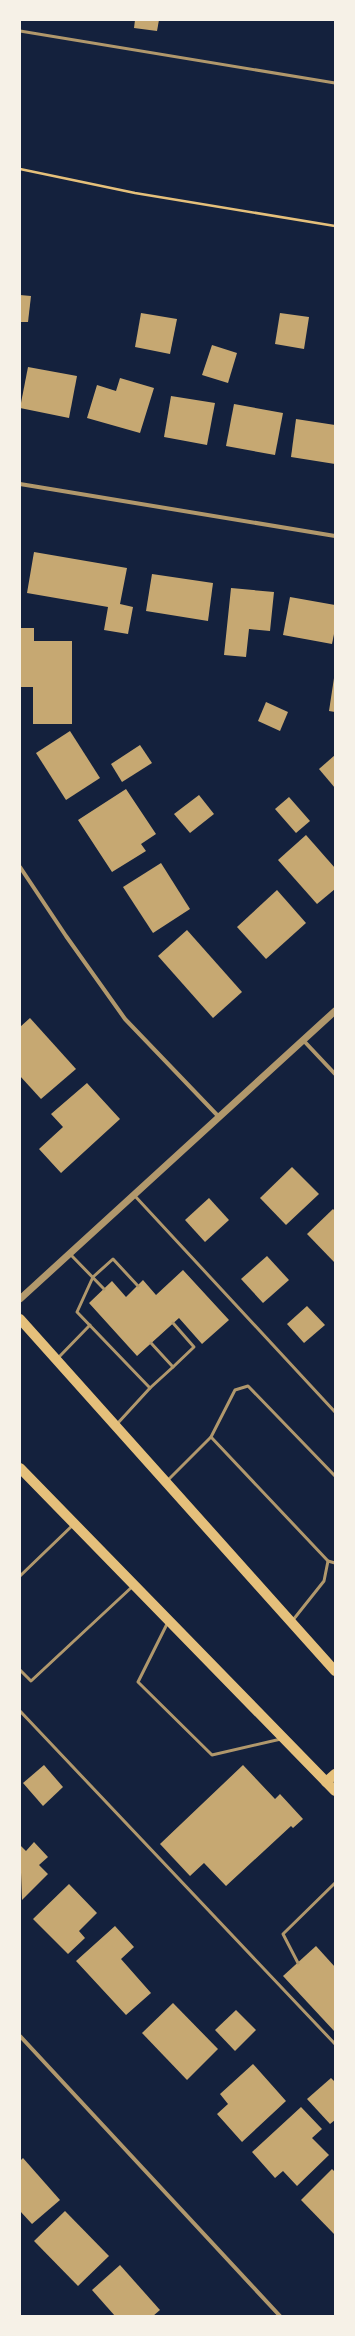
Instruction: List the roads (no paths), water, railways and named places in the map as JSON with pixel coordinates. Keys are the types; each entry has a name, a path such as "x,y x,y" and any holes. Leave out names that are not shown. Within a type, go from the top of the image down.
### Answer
{"main road":[{"path":"20,1320 292,1621 335,1671"},
{"path":"20,1468 335,1791"},
{"path":"326,1782 335,1774"}],"street":[{"path":"20,484 335,536"},
{"path":"20,866 66,936 125,1019 219,1117"},
{"path":"20,1299 71,1254 335,1011"},
{"path":"303,1040 335,1074"},
{"path":"20,2036 280,2316"}],"lane":[{"path":"20,31 335,83"},
{"path":"134,1195 335,1412"},
{"path":"71,1254 104,1289"},
{"path":"138,1286 113,1259 94,1277 77,1312 150,1388"},
{"path":"116,1426 150,1388 194,1347 173,1324"},
{"path":"56,1360 90,1325"},
{"path":"151,1343 173,1367"},
{"path":"166,1482 211,1437 236,1390 248,1386 335,1476"},
{"path":"211,1437 328,1561 335,1563"},
{"path":"20,1576 74,1524"},
{"path":"292,1621 324,1581 328,1561"},
{"path":"20,1670 31,1681 134,1585"},
{"path":"169,1621 138,1682 212,1755 284,1739"},
{"path":"20,1711 335,2044"},
{"path":"298,1963 283,1934 335,1883"}]}
